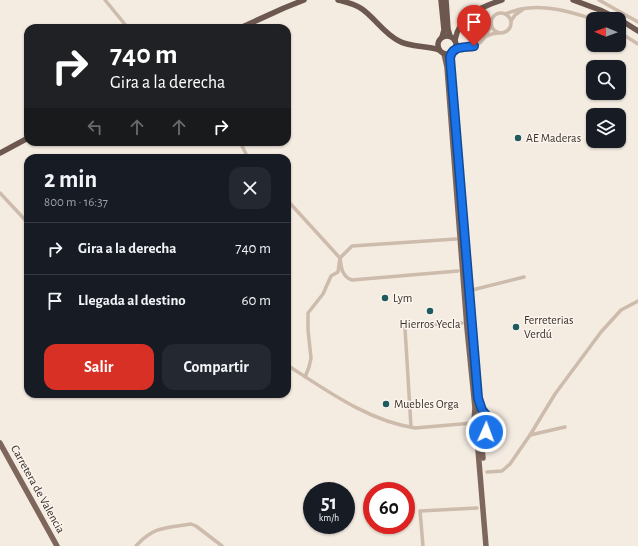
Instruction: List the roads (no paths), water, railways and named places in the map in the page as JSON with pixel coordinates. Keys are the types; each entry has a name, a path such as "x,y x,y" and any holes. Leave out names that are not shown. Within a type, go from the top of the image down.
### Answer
{"highway":[{"path":"249,24 303,0 309,0"},
{"path":"338,0 361,8 386,32 398,41 409,45 433,48 444,54 454,44 458,28 470,14 502,0"},
{"path":"439,50 438,42 442,37 444,30 441,0"},
{"path":"446,0 448,30 454,44"},
{"path":"566,0 576,1 604,12"},
{"path":"626,23 638,31"},
{"path":"442,37 454,44"},
{"path":"0,153 24,140"}],"main road":[{"path":"454,44 451,62 478,398 482,410 485,415 490,418 492,424 489,430 484,433 481,440 489,546"},
{"path":"444,54 447,67 475,408 474,424 477,438 486,546"},
{"path":"474,424 480,415 485,415"},
{"path":"474,424 477,432 484,433"},
{"name":"Carretera de Valencia","path":"0,443 57,546"}],"street":[{"path":"105,0 125,24"},
{"path":"599,0 638,22"},
{"path":"484,38 489,31 492,19 499,13 506,14 519,9 528,8 559,10 586,17"},
{"path":"454,44 467,47 474,46 492,34 504,33 509,29 515,15 528,8"},
{"path":"506,14 511,22"},
{"path":"491,25 494,30 499,33"},
{"path":"626,36 638,44"},
{"path":"0,193 24,219"},
{"path":"291,204 340,258 343,273 347,278 352,280 458,271"},
{"path":"305,377 310,367 311,358 308,313 322,294 331,276 338,272 340,258 352,246 456,239"},
{"path":"472,290 524,277"},
{"path":"487,472 499,472 505,469 530,435 555,394 601,332 621,310 638,300"},
{"path":"411,427 405,328 406,326 462,323"},
{"path":"291,368 353,405 382,418 411,427 474,424"},
{"path":"530,435 565,427"},
{"path":"423,546 420,511 477,508"},
{"path":"136,546 148,534 157,529 191,524 196,526 222,546"}],"place":[{"name":"AE Maderas","path":"518,138"},
{"name":"Lym","path":"385,298"},
{"name":"Hierros Yecla","path":"430,311"},
{"name":"Ferreterias Verdú","path":"516,327"},
{"name":"Muebles Orga","path":"386,404"}]}
